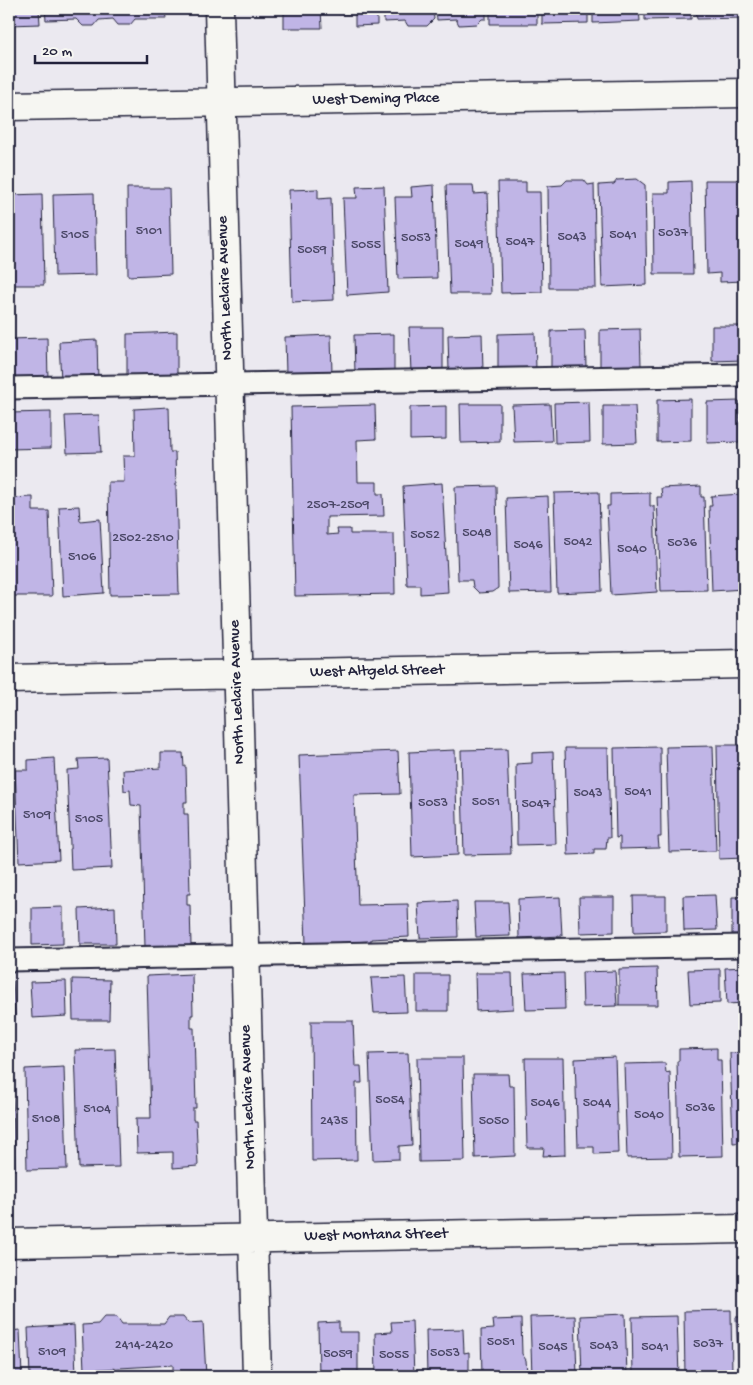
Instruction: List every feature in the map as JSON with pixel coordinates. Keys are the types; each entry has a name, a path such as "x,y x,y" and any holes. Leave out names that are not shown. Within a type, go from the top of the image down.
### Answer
{"street":[{"name":"North Leclaire Avenue","path":"219,9 256,1376"},
{"name":"West Deming Place","path":"9,106 744,93"},
{"name":"West Altgeld Street","path":"9,679 744,664"},
{"name":"West Montana Street","path":"9,1243 744,1229"}],"lane":[{"path":"9,388 744,375"},
{"path":"9,960 744,946"}],"building":[{"path":"9,9 39,9 40,24 9,25"},
{"path":"45,9 165,9 166,19 135,19 130,25 118,25 113,19 99,20 94,26 83,26 76,19 46,20"},
{"path":"284,9 321,9 322,28 284,28"},
{"path":"338,9 377,9 377,25 355,26 355,14 338,14"},
{"path":"384,9 433,9 434,19 427,26 408,26 405,21 384,22"},
{"path":"436,9 486,9 486,19 482,19 477,24 459,25 456,19 437,20"},
{"path":"490,9 537,9 537,24 490,24"},
{"path":"542,9 588,9 588,23 542,24"},
{"path":"593,9 639,9 640,21 593,23"},
{"path":"645,9 691,9 691,19 645,20"},
{"path":"696,9 743,9 743,18 697,19"},
{"path":"637,179 645,185 647,285 602,287 599,185 614,184 617,180"},
{"path":"567,180 584,180 588,185 594,184 596,288 549,288 548,186 562,185"},
{"path":"705,180 742,180 744,281 720,282 720,273 707,274"},
{"path":"691,181 693,274 654,274 653,193 669,193 669,182"},
{"path":"498,182 526,182 526,192 540,192 542,292 501,293"},
{"path":"434,185 437,278 398,279 395,197 412,197 411,187"},
{"path":"446,185 473,185 474,194 488,193 491,294 450,294"},
{"path":"384,186 388,292 347,295 343,198 357,198 356,187"},
{"path":"127,188 169,188 171,274 128,276"},
{"path":"318,189 318,199 331,198 334,300 292,302 289,190"},
{"path":"94,193 96,275 55,276 53,194"},
{"path":"42,194 44,285 9,285 9,195"},
{"path":"712,326 744,326 744,360 712,361"},
{"path":"409,327 443,327 443,372 411,372"},
{"path":"640,329 641,366 600,367 600,330"},
{"path":"585,330 586,367 551,367 551,331"},
{"path":"177,332 177,374 127,375 127,334"},
{"path":"535,333 536,370 498,371 498,334"},
{"path":"394,334 394,373 355,374 354,335"},
{"path":"482,334 483,371 449,371 448,335"},
{"path":"331,335 332,374 286,374 285,337"},
{"path":"47,338 48,380 9,380 9,339"},
{"path":"97,340 98,380 61,381 59,342"},
{"path":"691,399 691,441 657,442 657,400"},
{"path":"739,401 740,442 707,443 707,402"},
{"path":"589,402 590,442 555,443 554,403"},
{"path":"460,404 500,404 500,442 461,443"},
{"path":"550,404 552,441 514,442 512,405"},
{"path":"375,405 376,439 357,440 358,482 377,482 377,494 383,494 384,516 327,517 327,535 338,534 337,529 350,529 350,534 394,534 395,594 295,596 291,407"},
{"path":"446,406 446,439 410,440 410,407"},
{"path":"603,406 635,406 637,443 603,444"},
{"path":"169,407 170,452 175,452 179,594 110,595 108,482 124,482 123,456 135,456 134,409"},
{"path":"51,412 51,448 9,449 9,413"},
{"path":"99,415 101,452 67,453 65,416"},
{"path":"442,483 448,592 420,594 420,585 407,585 403,486"},
{"path":"496,486 498,588 492,592 479,593 473,587 472,580 458,580 455,487"},
{"path":"701,486 701,497 704,497 707,590 661,591 657,497 662,497 661,488"},
{"path":"599,492 602,591 557,593 554,493"},
{"path":"650,493 650,506 654,506 657,592 611,595 607,506 610,506 610,494"},
{"path":"742,494 744,505 744,589 712,591 709,506 712,506 711,496"},
{"path":"548,496 551,592 509,593 506,498"},
{"path":"33,497 33,511 49,511 52,596 11,596 9,498"},
{"path":"79,506 80,521 100,519 104,593 63,596 59,507"},
{"path":"717,745 744,745 744,858 719,859"},
{"path":"713,746 716,851 669,852 666,747"},
{"path":"660,747 661,837 658,837 659,848 620,849 620,837 616,838 614,748"},
{"path":"565,748 608,748 610,838 607,838 606,849 594,849 594,854 568,855"},
{"path":"507,749 511,854 464,855 461,750"},
{"path":"455,750 458,855 412,857 409,752"},
{"path":"398,751 400,794 354,795 358,905 408,904 409,937 306,944 299,755"},
{"path":"553,752 556,844 517,845 516,764 532,763 532,753"},
{"path":"161,753 183,753 184,767 186,767 187,802 184,802 184,814 188,814 190,894 187,894 187,905 190,905 191,946 145,947 141,806 131,805 130,790 124,791 123,770 161,768"},
{"path":"54,758 59,860 19,862 15,770 28,770 28,760"},
{"path":"107,758 112,868 71,870 67,770 79,769 78,759"},
{"path":"715,895 717,930 684,931 683,896"},
{"path":"633,896 666,896 666,931 634,932"},
{"path":"560,897 562,936 519,938 518,899"},
{"path":"579,897 614,897 614,932 580,933"},
{"path":"732,897 744,897 744,934 732,934"},
{"path":"457,901 458,937 420,938 418,903"},
{"path":"474,902 508,902 510,936 476,937"},
{"path":"10,906 12,946 9,946"},
{"path":"63,907 63,944 32,945 32,908"},
{"path":"115,907 116,944 80,944 79,909"},
{"path":"744,967 744,1003 727,1004 725,968"},
{"path":"657,968 658,1005 619,1005 619,969"},
{"path":"720,969 720,1003 690,1004 688,970"},
{"path":"615,971 617,1006 583,1007 582,972"},
{"path":"475,973 512,973 513,1009 476,1011"},
{"path":"564,973 565,1009 526,1010 524,974"},
{"path":"192,974 193,1015 191,1015 191,1028 194,1028 196,1108 193,1108 193,1120 196,1120 198,1166 173,1168 173,1152 137,1153 136,1118 151,1118 147,976"},
{"path":"416,975 448,975 448,1011 416,1011"},
{"path":"405,977 407,1012 374,1013 371,978"},
{"path":"72,979 110,980 109,1020 73,1020"},
{"path":"9,981 13,981 15,1016 9,1017"},
{"path":"66,981 67,1016 32,1018 30,982"},
{"path":"311,1021 353,1021 355,1066 361,1066 362,1083 356,1083 357,1160 312,1161"},
{"path":"717,1048 717,1060 721,1060 723,1156 679,1157 677,1061 679,1061 679,1049"},
{"path":"115,1049 119,1167 79,1168 75,1050"},
{"path":"744,1052 744,1142 733,1143 730,1053"},
{"path":"408,1053 412,1145 399,1146 399,1159 373,1160 369,1054"},
{"path":"615,1057 618,1153 594,1154 594,1147 578,1147 575,1059"},
{"path":"417,1058 463,1058 465,1161 419,1162"},
{"path":"525,1058 563,1058 565,1155 543,1156 544,1148 527,1148"},
{"path":"665,1063 666,1073 670,1072 672,1157 627,1158 624,1064"},
{"path":"64,1067 67,1169 27,1170 25,1069"},
{"path":"9,1068 12,1068 15,1170 9,1170"},
{"path":"473,1074 508,1074 509,1086 514,1086 515,1156 475,1158"},
{"path":"731,1310 732,1376 685,1376 684,1311"},
{"path":"625,1314 627,1376 582,1376 580,1316"},
{"path":"575,1316 577,1376 532,1376 530,1317"},
{"path":"677,1316 679,1376 633,1376 632,1317"},
{"path":"104,1317 117,1317 122,1324 164,1324 169,1317 183,1317 188,1323 203,1322 206,1376 173,1376 173,1365 84,1370 82,1325 98,1324"},
{"path":"736,1317 744,1317 744,1376 739,1376"},
{"path":"521,1319 522,1354 526,1360 527,1374 524,1376 482,1376 481,1330 494,1329 493,1320"},
{"path":"412,1321 414,1376 376,1376 375,1333 392,1332 391,1322"},
{"path":"339,1322 339,1332 358,1332 358,1376 319,1376 318,1323"},
{"path":"74,1325 76,1376 30,1376 28,1328"},
{"path":"463,1329 464,1353 469,1352 469,1376 427,1376 426,1330"},
{"path":"20,1330 22,1376 9,1376 9,1331"}]}
